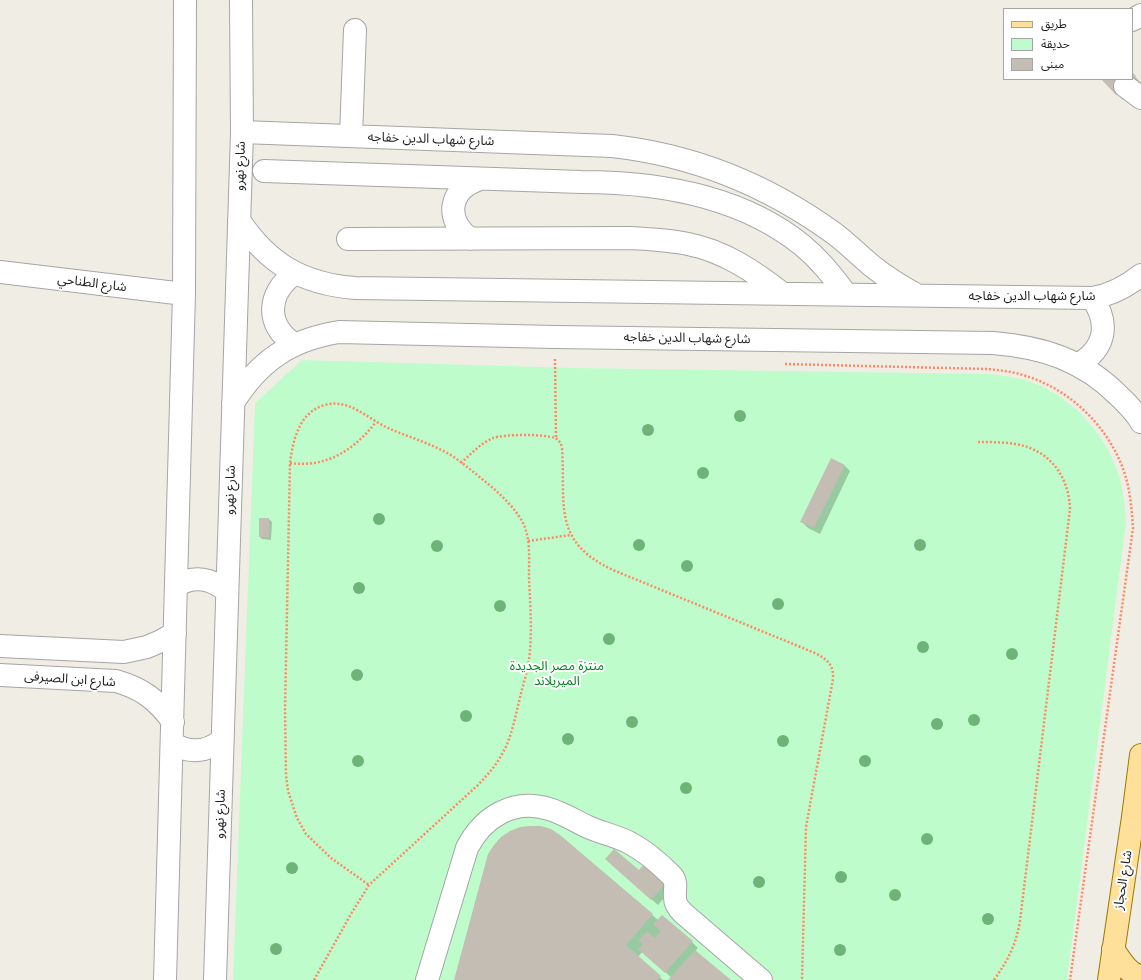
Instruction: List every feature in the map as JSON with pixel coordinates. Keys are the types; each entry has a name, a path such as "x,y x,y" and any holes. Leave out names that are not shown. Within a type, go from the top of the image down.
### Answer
{"main road":[{"name":"شارع الحجاز","path":"1109,980 1141,756"},
{"path":"1113,949 1130,971 1137,976 1141,976"}],"street":[{"path":"165,980 184,294 186,0"},
{"name":"شارع نهرو","path":"214,980 242,132 241,0"},
{"path":"351,136 356,30"},
{"name":"شارع شهاب الدين خفاجه","path":"242,132 612,146 647,151 687,160 748,182 795,206 838,236 882,274 916,295"},
{"path":"264,171 611,182 640,184 669,189 715,200 761,219 784,232 802,245 818,260 833,276 846,294"},
{"path":"470,239 458,228 455,221 454,204 458,194 464,187 471,182 480,179"},
{"name":"شارع شهاب الدين خفاجه","path":"239,220 258,245 282,265 295,273 324,284 355,288 1092,298 1116,292 1129,285 1141,275"},
{"path":"348,239 636,238 669,240 711,250 732,259 783,294"},
{"name":"شارع الطناحي","path":"0,272 184,294"},
{"path":"294,344 287,340 280,332 273,314 278,290 287,279 295,273"},
{"path":"1077,365 1093,354 1099,346 1102,337 1104,326 1102,315 1092,298"},
{"name":"شارع شهاب الدين خفاجه","path":"233,403 252,376 277,354 294,344 323,335 339,332 555,337 992,343 1036,349 1066,359 1099,378 1128,405 1141,422"},
{"path":"176,586 189,580 203,579 216,583 227,592"},
{"path":"0,646 124,652 147,647 175,633"},
{"name":"شارع ابن الصيرفى","path":"0,675 116,681 133,686 149,695 162,707 173,722"},
{"path":"172,743 184,749 198,751 211,747 222,740"},
{"path":"427,980 467,848 473,836 481,826 500,813 524,806 536,806 560,812 587,826 638,848 674,879 675,899 683,914 762,980"}],"path":[{"path":"548,358 555,359"},
{"path":"779,364 987,368 1008,371 1029,377 1068,396 1084,410 1099,426 1112,444 1122,464 1131,499 1132,528 1070,980"},
{"path":"556,367 556,439"},
{"path":"314,980 369,885 478,785 498,762 513,728 530,651 531,626 528,541 523,523 510,504 499,493 449,454 388,428 352,408 339,404 325,405 311,411 299,427 294,439 290,463 285,710 286,775 288,791 297,818 306,834 330,858 369,885"},
{"path":"290,463 304,465 333,458 358,442 376,422"},
{"path":"461,463 486,442 500,436 515,435 548,437 556,439 559,441 562,448 563,507 565,518 571,535 578,545 599,564 815,653 823,657 832,667 833,679 806,827 802,979"},
{"path":"978,442 1015,444 1036,451 1045,457 1061,474 1066,485 1070,509 1020,921 1015,943 1010,956 994,980"},
{"path":"528,541 571,535"}],"green space":[{"name":"منتزة مصر الجديدة الميريلاند","path":"302,360 576,368 986,374 1025,380 1042,386 1072,406 1086,419 1098,434 1108,449 1116,466 1122,488 1126,522 1067,980 233,980 255,403"}],"building":[{"path":"1102,80 1132,80 1116,95"},
{"path":"831,458 845,465 814,528 800,522"},
{"path":"259,518 269,518 269,537 259,537"},
{"path":"541,826 551,829 560,835 653,914 626,945 661,976 657,980 454,980 488,854 501,837 510,831 520,827"},
{"path":"614,849 639,870 644,864 666,883 651,900 605,859"},
{"path":"662,915 693,941 665,973 638,949 643,944 639,940 647,931 655,938 661,931 653,924"},
{"path":"695,950 731,980 668,980"}]}
